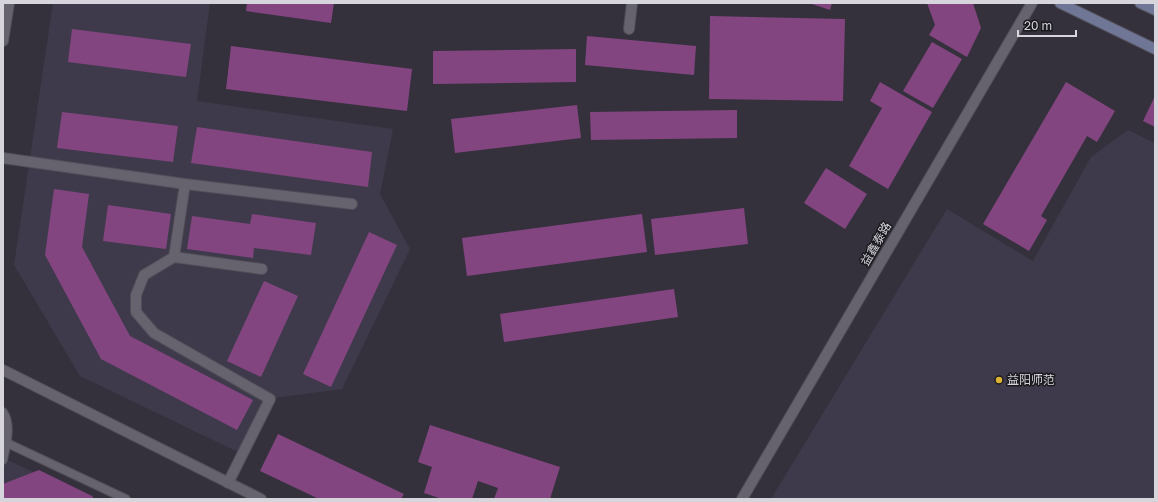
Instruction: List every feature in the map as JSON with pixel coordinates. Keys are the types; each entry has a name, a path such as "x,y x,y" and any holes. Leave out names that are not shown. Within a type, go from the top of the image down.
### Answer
{"main road":[{"path":"1060,3 1155,49"},
{"path":"1140,3 1155,10"}],"street":[{"path":"3,41 9,3"},
{"path":"629,29 632,3"},
{"name":"益鑫泰路","path":"742,499 1032,3"},
{"path":"3,158 185,184 352,204"},
{"path":"174,257 185,184"},
{"path":"228,483 270,399 154,333 136,312 136,295 144,275 174,257 262,269"},
{"path":"3,370 261,499"}],"lane":[{"path":"3,412 6,417 7,442 3,460"},
{"path":"7,442 122,498"}],"shaded area":[{"path":"53,3 210,3 197,101 393,129 380,194 410,249 342,389 274,398 242,454 80,376 14,265"},
{"name":"益阳师范","path":"1128,130 1155,143 1155,499 771,499 947,209 1033,261 1091,157"},
{"path":"3,458 92,499 3,499"}],"building":[{"path":"247,3 334,3 331,23 246,11"},
{"path":"809,3 832,3 830,10"},
{"path":"927,3 973,3 981,28 967,57 929,35 935,25"},
{"path":"710,16 845,19 843,101 709,99"},
{"path":"72,29 191,44 186,77 68,62"},
{"path":"587,36 696,46 694,75 585,65"},
{"path":"932,42 962,59 933,108 903,91"},
{"path":"231,46 412,69 407,111 226,89"},
{"path":"576,49 576,82 433,84 433,51"},
{"path":"880,82 932,112 888,189 849,166 882,108 870,101"},
{"path":"1066,82 1115,111 1097,142 1087,136 1041,216 1047,220 1029,251 983,224"},
{"path":"1155,96 1155,127 1143,121"},
{"path":"577,105 581,138 455,153 451,119"},
{"path":"737,110 737,138 591,140 590,112"},
{"path":"62,112 178,126 173,162 57,148"},
{"path":"197,127 372,152 368,187 191,163"},
{"path":"826,168 867,194 845,229 804,203"},
{"path":"54,189 89,194 82,247 130,336 253,400 237,430 101,359 45,255"},
{"path":"108,205 171,214 166,249 103,241"},
{"path":"744,208 748,244 655,255 651,219"},
{"path":"252,214 316,223 311,255 254,248 253,258 187,249 192,216 250,224"},
{"path":"642,214 647,252 467,276 462,238"},
{"path":"369,232 397,245 331,387 303,374"},
{"path":"264,281 298,296 261,377 227,361"},
{"path":"674,289 678,317 504,342 500,314"},
{"path":"430,425 560,467 550,499 494,499 498,488 478,481 472,499 442,499 424,493 432,467 418,462"},
{"path":"278,434 404,494 401,499 319,499 260,471"},
{"path":"39,470 92,496 94,499 3,499 3,484"}],"place":[{"name":"益阳师范","path":"999,380"}]}
